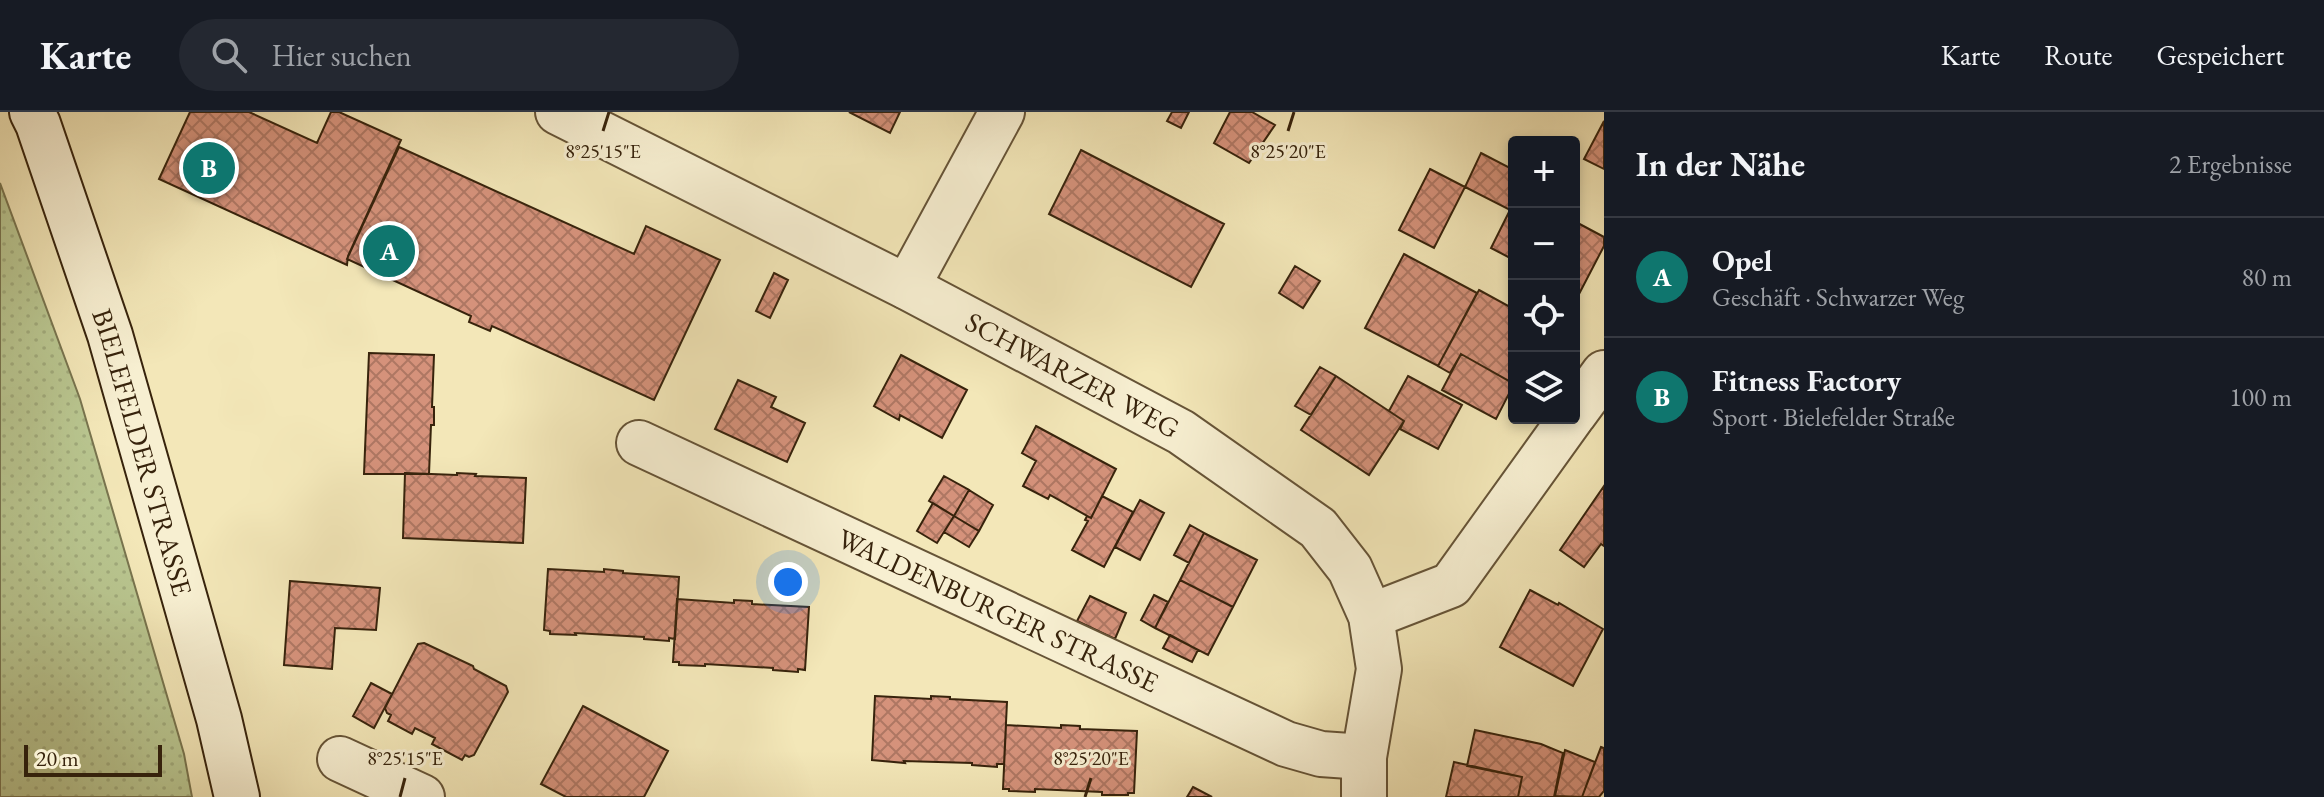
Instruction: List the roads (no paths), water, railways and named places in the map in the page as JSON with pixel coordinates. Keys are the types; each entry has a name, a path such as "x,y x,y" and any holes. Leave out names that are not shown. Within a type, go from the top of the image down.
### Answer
{"street":[{"name":"BIELEFELDER STRASSE","path":"32,112 110,335 219,719 237,797"},
{"name":"SCHWARZER WEG","path":"558,112 907,287 1181,432 1318,528 1350,569 1371,616 1379,669 1364,777"},
{"path":"907,287 1002,112"},
{"path":"1580,406 1604,373"},
{"path":"1371,616 1451,585 1567,424"},
{"name":"WALDENBURGER STRASSE","path":"639,443 1286,744 1321,754 1364,777"},
{"path":"340,759 422,797"}],"place":[{"name":"Fitness Factory","path":"209,168"},
{"name":"Opel","path":"389,251"}]}
